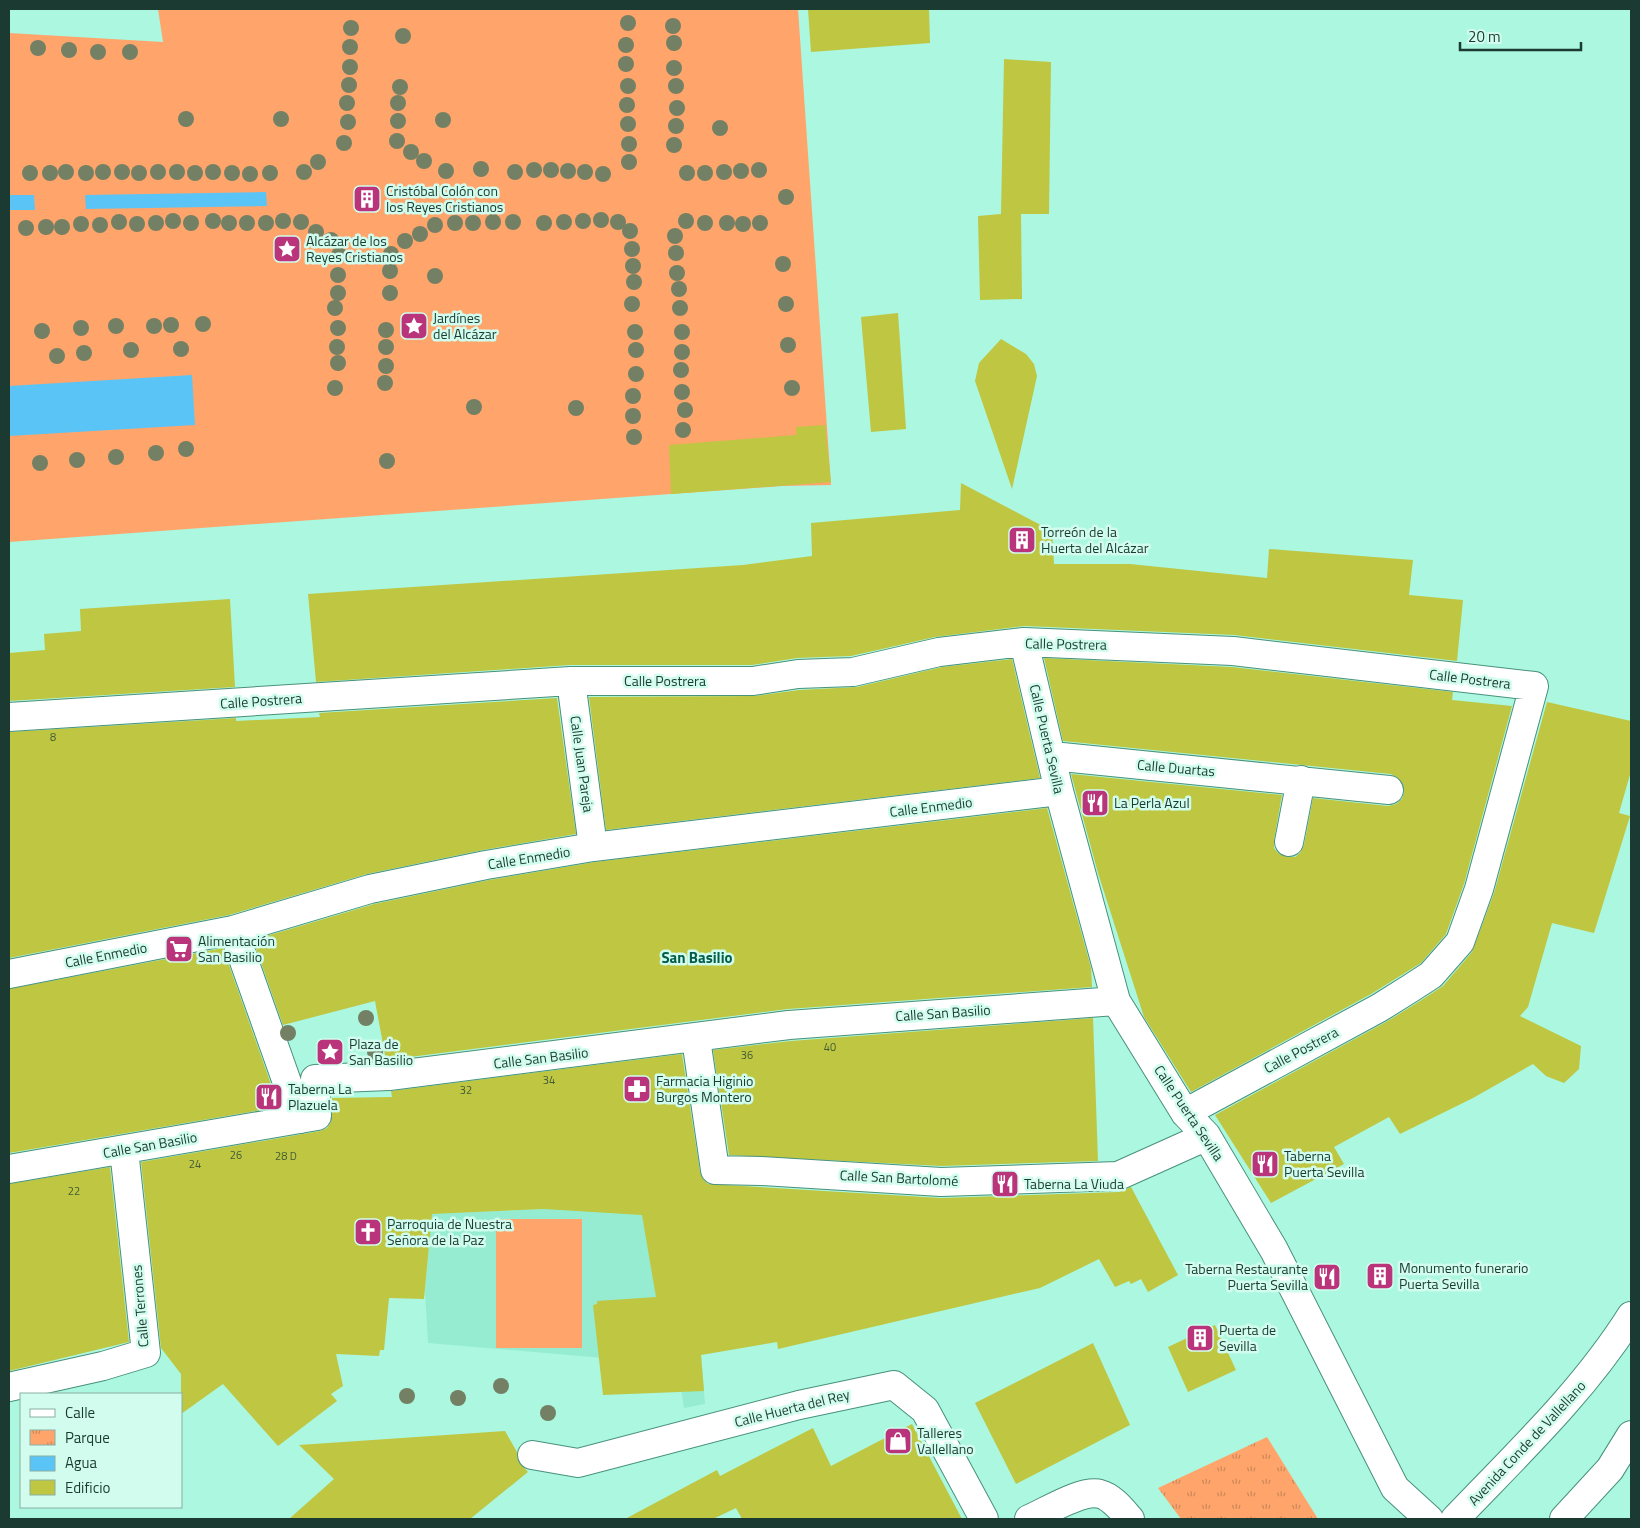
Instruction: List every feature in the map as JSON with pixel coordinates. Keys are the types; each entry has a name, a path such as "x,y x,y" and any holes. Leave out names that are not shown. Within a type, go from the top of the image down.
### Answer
{"street":[{"name":"Calle Postrera","path":"9,717 570,681 753,681 798,674 853,672 939,652 1024,642 1233,651 1534,686 1479,889 1460,942 1430,975 1412,988 1379,1008 1184,1113"},
{"name":"Calle Puerta Sevilla","path":"1024,642 1059,791 1116,1000 1184,1113 1206,1135 1274,1250 1395,1488 1429,1519"},
{"name":"Calle Juan Pareja","path":"570,681 593,847"},
{"name":"Calle Duartas","path":"1052,756 1389,790"},
{"path":"1289,842 1301,780"},
{"name":"Calle Enmedio","path":"9,974 233,930 370,889 486,865 593,847 1059,791"},
{"path":"233,930 300,1119"},
{"name":"Calle San Basilio","path":"9,1169 317,1116 315,1078 383,1077 696,1039 789,1025 1116,1000"},
{"name":"Calle San Bartolomé","path":"696,1039 715,1170 941,1182 1118,1176 1196,1142 1206,1135"},
{"name":"Calle Terrones","path":"9,1387 103,1366 146,1353 124,1150"},
{"name":"Avenida Conde de Vallellano","path":"1455,1519 1569,1401 1617,1338 1631,1316"},
{"name":"Calle Huerta del Rey","path":"532,1455 578,1463 799,1404 894,1386 926,1410 984,1519"},
{"path":"1564,1519 1610,1469 1631,1435"},
{"path":"1029,1519 1078,1496 1099,1494 1119,1507 1130,1519"}],"shaded area":[{"path":"641,1205 701,1353 705,1404 684,1408 681,1389 603,1358 428,1343 425,1291 429,1244 423,1214"}],"green space":[{"name":"Jardínes del Alcázar","path":"158,9 798,9 831,485 782,486 9,542 9,33 163,42"},
{"path":"496,1219 582,1219 582,1348 496,1348"},
{"path":"1267,1437 1318,1519 1181,1519 1158,1488"}],"water":[{"path":"266,192 267,206 86,209 85,195"},
{"path":"9,195 34,195 35,210 9,210"},
{"path":"192,375 195,425 9,436 9,386"}],"building":[{"path":"808,9 929,9 930,43 811,52"},
{"path":"1004,59 1051,62 1049,214 1021,214 1022,299 980,300 978,216 1001,214"},
{"path":"898,313 906,429 871,432 861,317"},
{"path":"1001,339 1026,354 1034,364 1037,376 1012,489 975,381 979,363"},
{"path":"825,425 831,482 671,494 669,445 796,435 796,427"},
{"path":"961,483 1052,531 1054,564 1130,564 1267,578 1269,549 1413,560 1409,595 1463,600 1457,661 1234,635 1025,626 935,637 851,656 797,658 752,665 570,665 316,682 308,594 743,565 812,556 811,523 960,510"},
{"path":"230,599 235,687 9,701 9,653 45,650 44,634 81,631 80,609"},
{"path":"1044,658 1232,667 1453,692 1452,700 1512,706 1464,884 1446,934 1421,963 1371,994 1191,1092 1144,1017 1098,873 1071,774 1282,795 1274,848 1278,853 1287,857 1295,857 1300,853 1304,845 1313,798 1388,806 1396,804 1402,799 1404,792 1403,784 1391,774 1063,741"},
{"path":"1012,659 1040,778 606,830 589,697 755,696 799,690 857,687 942,667"},
{"path":"557,698 576,834 483,850 367,874 229,915 9,958 9,732 236,718 236,721 320,717 319,713"},
{"path":"1547,702 1631,721 1631,771 1619,813 1630,816 1594,933 1552,923 1528,1007 1520,1016 1581,1046 1579,1069 1564,1083 1546,1076 1533,1064 1473,1098 1400,1134 1389,1117 1334,1147 1344,1164 1271,1203 1215,1115 1386,1022 1420,1001 1443,986 1472,952 1494,893"},
{"path":"1047,808 1091,968 1092,987 788,1009 386,1060 375,1001 283,1025 253,940 374,904 489,880 595,862"},
{"path":"223,948 279,1107 9,1153 9,989"},
{"path":"1093,1018 1098,1161 941,1166 729,1155 713,1050 791,1041"},
{"path":"682,1054 700,1172 708,1184 941,1198 1119,1192 1131,1187 1178,1275 1148,1292 1141,1279 1131,1284 1129,1281 1115,1287 1099,1259 1040,1288 778,1349 777,1342 701,1355 704,1391 603,1395 593,1305 597,1304 597,1301 656,1297 642,1215 544,1209 432,1214 424,1299 389,1298 384,1350 380,1350 379,1356 336,1354 343,1386 331,1394 337,1401 278,1446 223,1384 182,1413 181,1374 161,1348 141,1162 320,1131 327,1128 331,1122 332,1098 392,1097 391,1091"},
{"path":"110,1167 129,1342 9,1371 9,1184"},
{"name":"Puerta de Sevilla","path":"1215,1325 1236,1370 1188,1392 1168,1347"},
{"path":"1093,1343 1130,1425 1016,1484 975,1403"},
{"path":"912,1424 962,1519 742,1519 736,1508 713,1519 625,1519 717,1470 720,1476 813,1428 831,1466"},
{"path":"505,1431 517,1452 518,1461 528,1472 470,1519 289,1519 334,1479 299,1445"}],"place":[{"name":"Cristóbal Colón con los Reyes Cristianos","path":"367,199"},
{"name":"Alcázar de los Reyes Cristianos","path":"287,249"},
{"name":"Jardínes del Alcázar","path":"414,326"},
{"name":"Torreón de la Huerta del Alcázar","path":"1022,540"},
{"name":"La Perla Azul","path":"1095,803"},
{"name":"Alimentación San Basilio","path":"179,949"},
{"name":"Plaza de San Basilio","path":"330,1052"},
{"name":"Farmacia Higinio Burgos Montero","path":"637,1089"},
{"name":"Taberna La Plazuela","path":"269,1097"},
{"name":"Taberna Puerta Sevilla","path":"1265,1164"},
{"name":"Taberna La Viuda","path":"1005,1184"},
{"name":"Parroquia de Nuestra Señora de la Paz","path":"368,1232"},
{"name":"Monumento funerario Puerta Sevilla","path":"1380,1276"},
{"name":"Taberna Restaurante Puerta Sevilla","path":"1327,1277"},
{"name":"Puerta de Sevilla","path":"1200,1338"},
{"name":"Talleres Vallellano","path":"898,1441"}],"district":[{"name":"San Basilio","path":"697,958"}]}
